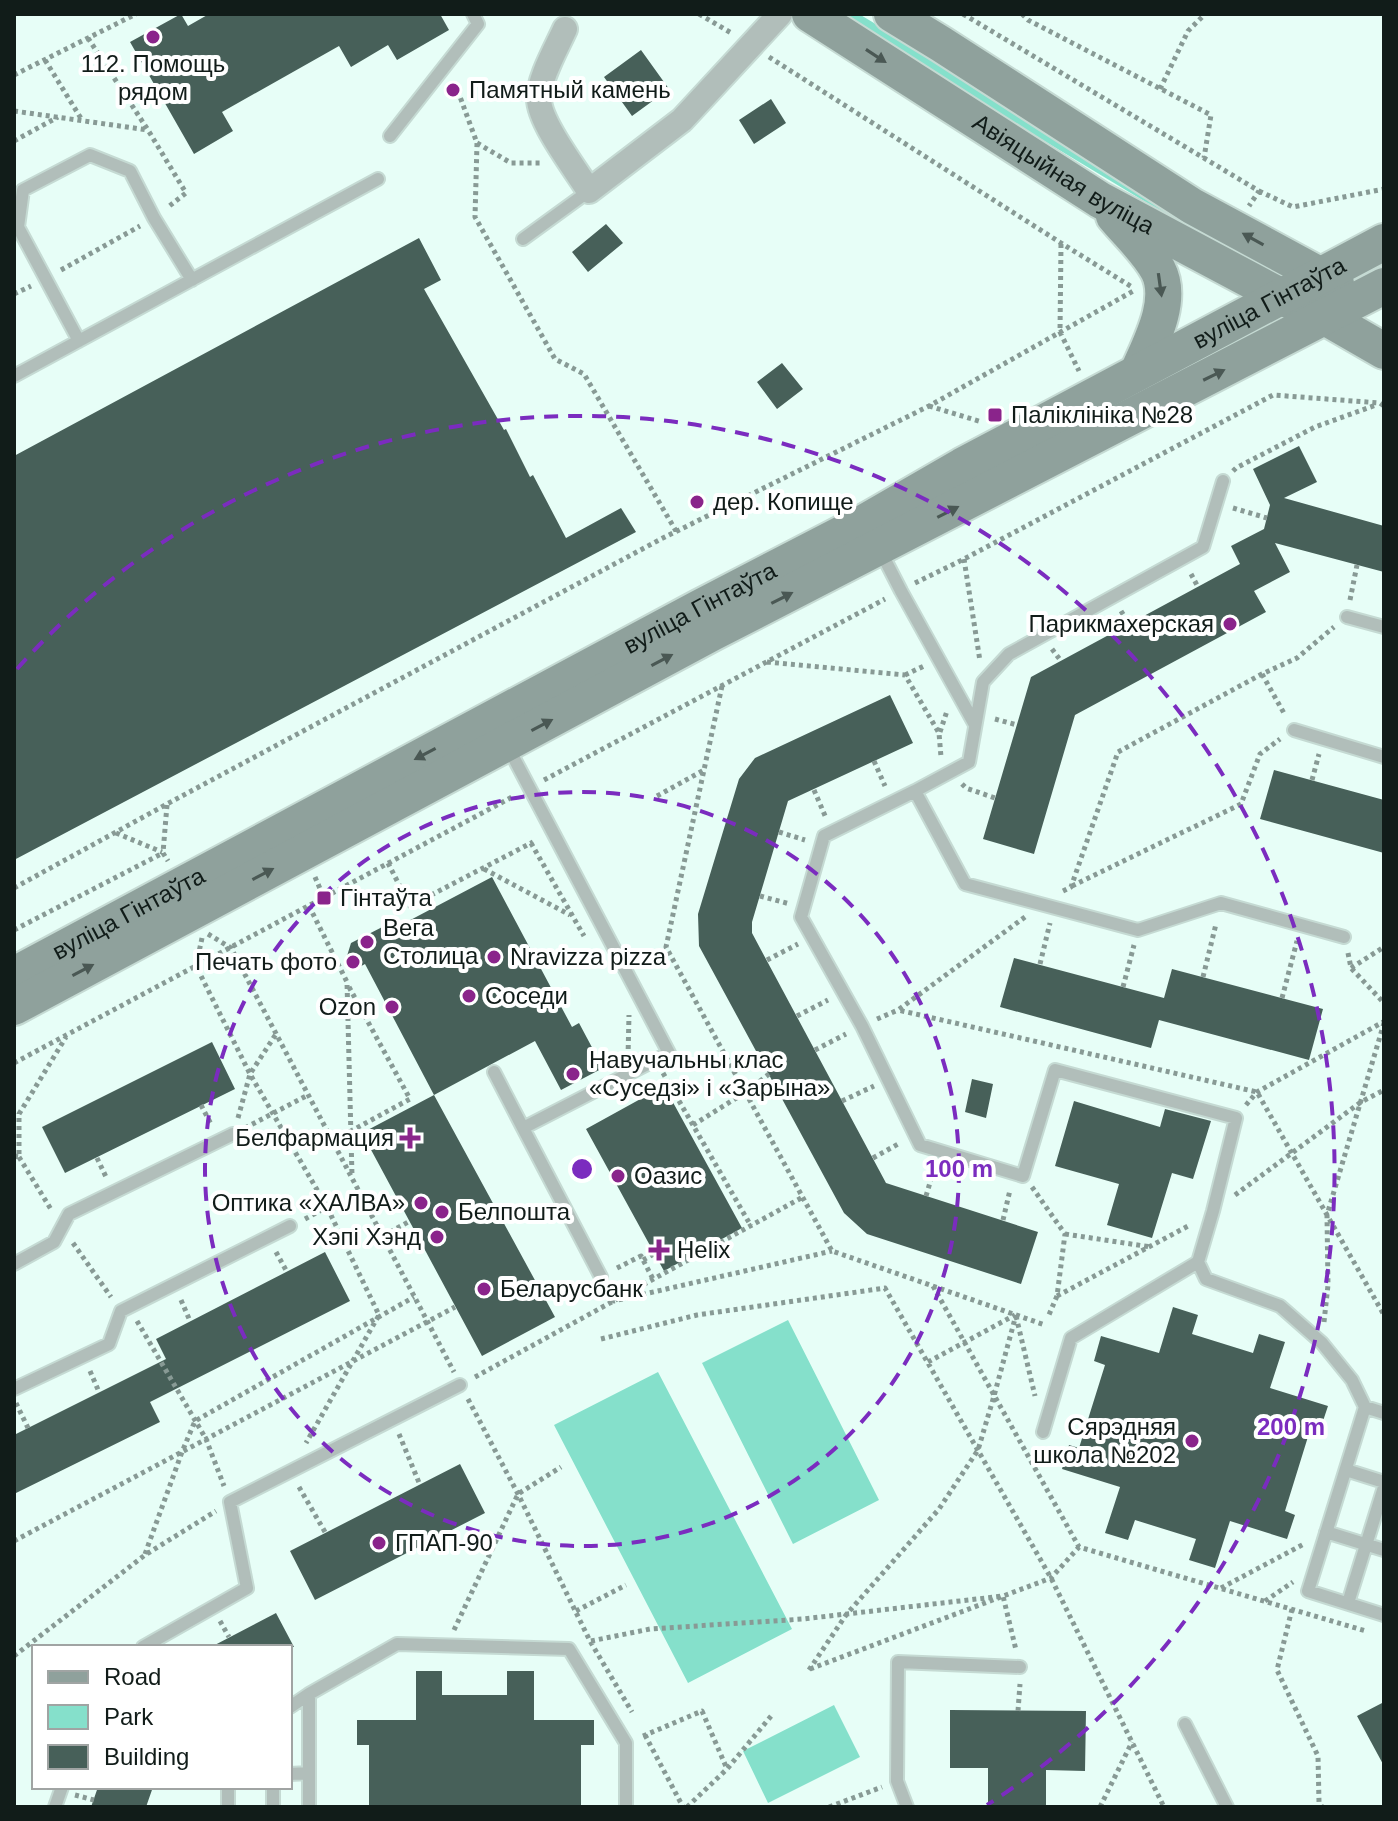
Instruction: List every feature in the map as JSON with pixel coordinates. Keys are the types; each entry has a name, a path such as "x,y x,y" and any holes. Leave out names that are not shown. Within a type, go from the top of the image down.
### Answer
{"main road":[{"name":"Авіяцыйная вуліца","path":"810,14 1100,200 1384,351"},
{"name":"Авіяцыйная вуліца","path":"892,14 1192,206 1321,277 1376,297"},
{"path":"1100,200 1149,256 1160,274 1161,319 1138,372"},
{"name":"вуліца Гінтаўта","path":"872,535 962,466 1384,242"},
{"name":"вуліца Гінтаўта","path":"14,1007 500,731 699,608 872,535 986,493 1325,317 1376,297"},
{"name":"вуліца Гінтаўта","path":"14,975 500,731"}],"street":[{"path":"565,29 546,68 538,99 545,122 589,191 682,120 780,14"}],"lane":[{"path":"390,136 478,24 473,14"},
{"path":"79,341 18,227 23,190 90,155 130,171 192,280"},
{"path":"14,376 378,179"},
{"path":"523,239 589,191"},
{"path":"1223,481 1203,547 1009,654 983,682 969,762 824,836 801,917 862,1026 920,1145 1018,1174 1055,1070 1236,1118 1198,1262 1206,1279 1280,1306 1322,1343 1352,1380 1365,1407 1308,1591 1384,1615"},
{"path":"872,535 974,723"},
{"path":"1347,617 1384,627"},
{"path":"1294,730 1384,757"},
{"path":"500,731 669,1053 523,1128"},
{"path":"915,791 965,884 1138,930 1221,903 1344,937"},
{"path":"494,1072 601,1277"},
{"path":"14,1264 54,1242 69,1214 233,1134"},
{"path":"14,1389 109,1344 125,1309 290,1226"},
{"path":"1043,1432 1071,1338 1198,1262"},
{"path":"147,1645 247,1588 230,1502 460,1385"},
{"path":"1365,1407 1384,1413"},
{"path":"1346,1470 1384,1484 1348,1603"},
{"path":"1326,1532 1384,1550"},
{"path":"292,1706 397,1644 569,1649 626,1743 626,1807"},
{"path":"907,1807 897,1781 898,1662 1020,1667"},
{"path":"309,1694 309,1807"},
{"path":"1185,1724 1227,1807"},
{"path":"292,1774 309,1773"}],"path":[{"path":"14,75 136,14"},
{"path":"14,888 676,531 929,406 1136,289 699,14"},
{"path":"963,14 1259,191 1293,207 1384,189"},
{"path":"1022,14 1028,20 1211,115 1204,158"},
{"path":"1160,89 1188,31 1205,14"},
{"path":"45,60 83,121"},
{"path":"447,62 477,143 475,217 555,359 584,374 676,531"},
{"path":"14,111 148,130"},
{"path":"14,141 58,117"},
{"path":"477,143 511,163 571,163"},
{"path":"1247,210 1259,191"},
{"path":"1061,243 1060,332 1079,371"},
{"path":"1223,481 1236,468 1315,427 1380,403 1384,406"},
{"path":"929,406 981,422"},
{"path":"1216,504 1267,518"},
{"path":"964,559 983,682"},
{"path":"1071,887 1118,752 1297,658 1347,617 1357,565"},
{"path":"766,662 905,675 939,733 941,758 950,772 966,788 995,798"},
{"path":"1262,674 1294,730 1260,754 1241,804 1071,887 898,1010 1257,1092 1384,1315"},
{"path":"722,685 666,947 832,1251"},
{"path":"1312,780 1324,738"},
{"path":"874,761 893,802"},
{"path":"657,796 704,770"},
{"path":"814,790 833,832"},
{"path":"163,853 167,804"},
{"path":"115,832 163,853"},
{"path":"388,863 410,906 553,832"},
{"path":"779,832 821,845"},
{"path":"14,930 163,853"},
{"path":"14,1063 406,854"},
{"path":"483,868 573,917"},
{"path":"760,896 804,907"},
{"path":"1203,977 1221,903"},
{"path":"309,906 410,1099 351,1131"},
{"path":"1040,964 1048,906"},
{"path":"1282,998 1302,925"},
{"path":"1123,987 1138,930"},
{"path":"204,931 231,948 518,1494 590,1641 685,1807 727,1769 772,1715"},
{"path":"767,960 812,937"},
{"path":"1344,937 1351,968 1384,1003"},
{"path":"1351,968 1384,947"},
{"path":"347,982 352,1178"},
{"path":"797,1016 843,993"},
{"path":"628,1074 629,1014"},
{"path":"1236,1118 1257,1092 1384,1022"},
{"path":"1322,1343 1328,1285 1327,1215 1384,1022"},
{"path":"815,1050 862,1026"},
{"path":"233,1134 250,1074 276,1034"},
{"path":"14,1656 145,1555 230,1502 206,1439 195,1421 125,1309 62,1227 16,1156 19,1114 66,1037"},
{"path":"693,1125 769,1074"},
{"path":"842,1101 888,1080"},
{"path":"1057,1296 1152,1247 1213,1211 1361,1102 1384,1090"},
{"path":"233,1134 308,1095"},
{"path":"873,1158 916,1135"},
{"path":"926,1196 940,1151"},
{"path":"1003,1220 1018,1174"},
{"path":"1018,1174 1065,1234 1152,1247"},
{"path":"460,1385 803,1197"},
{"path":"290,1226 327,1207"},
{"path":"382,1236 410,1221"},
{"path":"1048,1317 1057,1296 1065,1234"},
{"path":"614,1301 832,1251 1045,1325"},
{"path":"643,1260 654,1254"},
{"path":"614,1301 601,1277 641,1256 653,1279"},
{"path":"932,1286 1079,1547 1378,1635"},
{"path":"601,1339 697,1315 885,1288 1051,1578 1164,1807"},
{"path":"145,1555 195,1421 414,1297"},
{"path":"14,1541 455,1307"},
{"path":"1016,1315 1043,1432"},
{"path":"928,1362 1016,1315"},
{"path":"1016,1315 978,1450 939,1509 846,1615 809,1670 1051,1578 1079,1547"},
{"path":"14,1398 28,1428"},
{"path":"393,1420 420,1485"},
{"path":"447,1645 518,1494 561,1467"},
{"path":"291,1471 325,1532"},
{"path":"1220,1588 1326,1532"},
{"path":"576,1611 626,1585"},
{"path":"590,1641 650,1629 846,1615 1003,1596"},
{"path":"1292,1609 1277,1670 1318,1756 1320,1805"},
{"path":"626,1743 702,1711 727,1769"},
{"path":"1100,1807 1132,1742"},
{"path":"829,1807 897,1781"}],"green space":[{"path":"833,14 859,14 1273,263 1262,272"},
{"path":"788,1320 879,1500 793,1544 702,1363"},
{"path":"658,1372 792,1629 688,1683 554,1425"},
{"path":"834,1705 860,1757 768,1803 743,1751"}],"building":[{"path":"181,14 188,26 209,14 440,14 449,30 397,60 388,45 351,67 339,46 222,112 233,131 194,154 130,42"},
{"path":"641,50 669,89 632,116 604,77"},
{"path":"771,99 786,123 754,144 739,120"},
{"path":"606,224 623,243 588,272 572,252"},
{"path":"419,238 441,280 424,289 506,429 530,477 533,475 566,538 621,508 636,532 14,860 14,456"},
{"path":"782,363 803,389 777,409 757,382"},
{"path":"1299,446 1317,482 1284,498 1384,526 1384,572 1275,543 1290,572 1254,591 1266,612 1075,715 1034,854 983,839 1031,677 1240,564 1231,546 1264,529 1270,505 1253,469"},
{"path":"890,695 913,743 788,801 752,922 752,933 886,1183 1038,1232 1021,1284 867,1234 844,1213 699,946 698,914 739,779 755,758"},
{"path":"1274,770 1384,800 1384,853 1260,819"},
{"name":"Соседи","path":"492,877 572,1027 579,1023 603,1068 561,1090 535,1041 434,1095 365,964 354,970 347,956 351,943 396,920 399,926"},
{"path":"1014,958 1164,998 1172,969 1323,1009 1309,1060 1159,1020 1151,1048 1000,1007"},
{"path":"212,1042 235,1089 65,1173 42,1127"},
{"path":"972,1079 993,1084 986,1118 965,1112"},
{"path":"664,1086 742,1228 664,1271 586,1129"},
{"path":"434,1095 555,1317 482,1356 362,1133"},
{"path":"1074,1101 1160,1127 1165,1109 1211,1121 1193,1179 1172,1173 1152,1238 1107,1225 1119,1184 1055,1166"},
{"path":"325,1252 350,1301 150,1402 160,1422 14,1494 14,1435 166,1359 156,1339"},
{"path":"1173,1307 1198,1315 1192,1334 1253,1353 1259,1334 1285,1342 1270,1388 1328,1406 1320,1430 1311,1427 1285,1511 1295,1515 1287,1539 1230,1521 1215,1568 1189,1560 1196,1539 1135,1520 1128,1540 1105,1533 1120,1487 1062,1469 1069,1445 1079,1448 1105,1365 1094,1361 1101,1336 1159,1353"},
{"path":"460,1464 485,1513 315,1600 290,1551"},
{"path":"276,1613 294,1647 292,1645 215,1645"},
{"path":"416,1671 442,1671 442,1695 507,1695 507,1671 534,1671 534,1720 594,1720 594,1745 581,1745 581,1807 369,1807 369,1745 357,1745 357,1720 416,1720"},
{"path":"1384,1702 1384,1766 1357,1716"},
{"path":"950,1710 1086,1711 1085,1771 1046,1770 1046,1807 988,1807 988,1768 950,1768"},
{"path":"97,1789 152,1789 146,1807 91,1807"}],"place":[{"name":"112. Помощь рядом","path":"153,37"},
{"name":"Памятный камень","path":"453,90"},
{"name":"Паліклініка №28","path":"995,415"},
{"name":"дер. Копище","path":"697,502"},
{"name":"Парикмахерская","path":"1230,624"},
{"name":"Гінтаўта","path":"324,898"},
{"name":"Вега Столица","path":"367,942"},
{"name":"Nravizza pizza","path":"494,957"},
{"name":"Печать фото","path":"353,962"},
{"name":"Соседи","path":"469,996"},
{"name":"Ozon","path":"392,1007"},
{"name":"Навучальны клас «Суседзі» і «Зарына»","path":"573,1074"},
{"name":"Белфармация","path":"410,1138"},
{"name":"Оазис","path":"618,1176"},
{"name":"Оптика «ХАЛВА»","path":"421,1203"},
{"name":"Белпошта","path":"442,1212"},
{"name":"Хэпі Хэнд","path":"437,1237"},
{"name":"Helix","path":"659,1250"},
{"name":"Беларусбанк","path":"484,1289"},
{"name":"Сярэдняя школа №202","path":"1192,1441"},
{"name":"ГПАП-90","path":"379,1543"}]}
